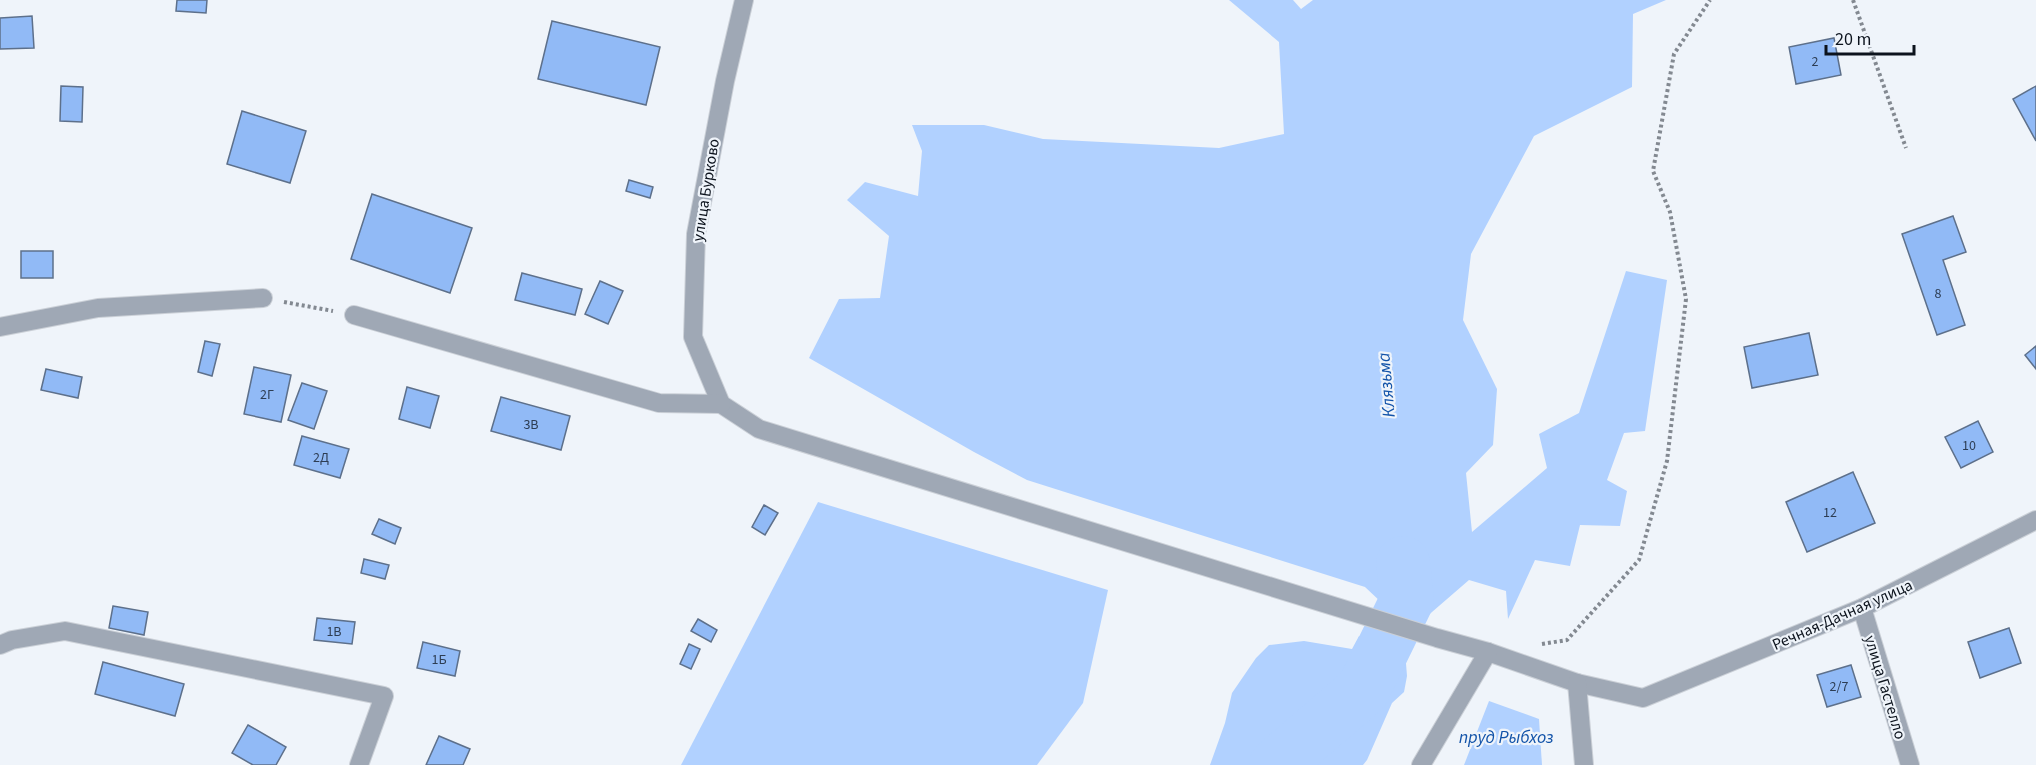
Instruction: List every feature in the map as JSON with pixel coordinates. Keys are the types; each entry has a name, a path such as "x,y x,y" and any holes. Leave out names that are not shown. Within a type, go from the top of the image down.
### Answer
{"street":[{"name":"улица Бурково","path":"720,404 693,337 696,234 724,81 744,0"},
{"path":"0,327 98,308 263,298"},
{"path":"354,315 659,403 720,404 759,429 1488,652 1577,683 1584,765"},
{"name":"Речная-Дачная улица","path":"1577,683 1643,698 1862,608 2036,520"},
{"name":"улица Гастелло","path":"1862,608 1910,765"},
{"path":"0,645 12,640 65,632 384,696 359,765"},
{"path":"1421,765 1488,652"}],"path":[{"path":"1533,645 1568,640 1639,560 1666,461 1686,299 1670,212 1653,171 1674,54 1710,0"},
{"path":"1853,0 1906,148"},
{"path":"263,298 354,315"}],"water":[{"path":"1229,0 1293,0 1301,9 1313,0 1666,0 1633,14 1632,87 1534,136 1471,254 1463,320 1497,389 1493,445 1466,473 1472,532 1547,468 1539,434 1579,413 1626,271 1667,280 1645,431 1624,433 1607,480 1627,491 1620,526 1580,525 1570,566 1535,560 1508,619 1506,591 1469,580 1417,625 1398,618 1365,587 1027,480 809,358 839,299 880,298 889,236 847,200 865,182 918,196 922,151 912,125 984,125 1043,139 1219,148 1284,134 1279,42"},
{"path":"818,502 1108,590 1083,703 1037,765 681,765"},
{"path":"1359,636 1405,651 1407,676 1404,692 1392,703 1363,765 1210,765 1225,723 1232,693 1256,658 1269,645 1304,641 1352,649"},
{"name":"пруд Рыбхоз","path":"1489,701 1539,719 1542,765 1464,765"}],"building":[{"path":"177,0 207,0 206,13 176,11"},
{"path":"32,16 34,48 0,49 0,18"},
{"path":"552,21 660,47 646,105 538,79"},
{"path":"1834,38 1841,75 1796,84 1789,47"},
{"path":"61,86 83,87 82,122 60,121"},
{"path":"2036,86 2036,141 2013,99"},
{"path":"242,111 306,131 290,183 227,164"},
{"path":"629,180 653,187 650,198 626,191"},
{"path":"372,194 472,228 450,293 351,259"},
{"path":"1953,216 1966,252 1943,260 1965,325 1937,335 1902,234"},
{"path":"21,251 53,251 53,278 21,278"},
{"path":"522,273 582,289 575,315 515,300"},
{"path":"600,281 623,291 608,324 585,314"},
{"path":"1809,333 1818,375 1752,388 1744,347"},
{"path":"205,341 220,344 212,376 198,372"},
{"path":"2036,346 2036,369 2025,355"},
{"path":"254,367 291,375 281,422 244,414"},
{"path":"46,369 82,377 78,398 41,390"},
{"path":"302,383 327,391 314,429 288,420"},
{"path":"407,387 439,396 430,428 399,419"},
{"path":"501,397 570,416 561,450 491,431"},
{"path":"1978,421 1993,452 1961,468 1945,437"},
{"path":"302,436 349,449 340,478 294,465"},
{"path":"1853,472 1875,523 1807,552 1786,502"},
{"path":"764,505 778,513 765,535 752,527"},
{"path":"379,519 401,528 395,544 372,534"},
{"path":"364,559 389,565 385,579 361,573"},
{"path":"113,606 148,612 144,635 109,628"},
{"path":"317,618 355,622 352,644 314,640"},
{"path":"698,619 717,630 711,642 691,631"},
{"path":"2009,628 2021,663 1980,678 1968,642"},
{"path":"423,642 460,651 455,676 417,668"},
{"path":"689,644 700,649 691,669 680,664"},
{"path":"103,662 184,684 175,716 95,694"},
{"path":"1851,665 1861,697 1827,707 1817,675"},
{"path":"248,725 286,747 276,765 253,765 232,753"},
{"path":"439,736 470,749 463,765 426,765"}],"waterway":[{"name":"Клязьма","path":"1276,765 1363,690 1407,600 1403,563"}]}
